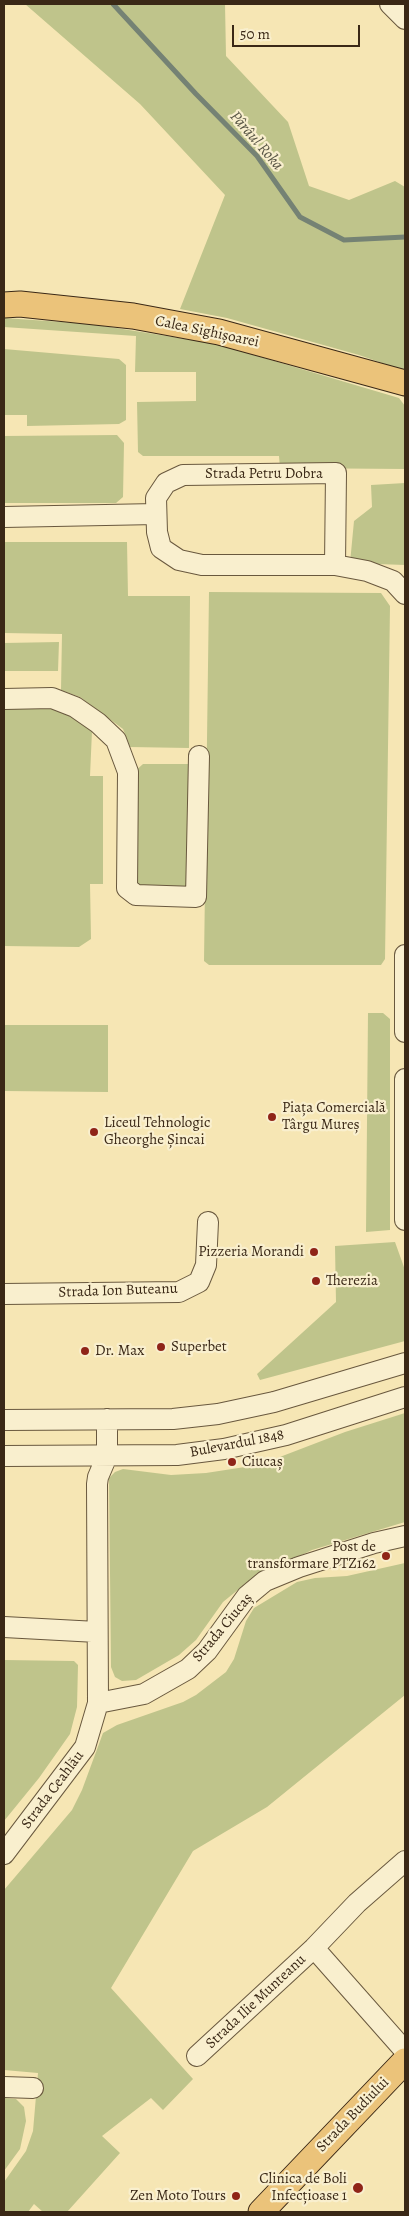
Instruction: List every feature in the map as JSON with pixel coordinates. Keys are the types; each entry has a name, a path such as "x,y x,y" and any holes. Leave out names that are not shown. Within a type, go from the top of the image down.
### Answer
{"main road":[{"name":"Calea Sighișoarei","path":"4,305 20,304 133,316 219,332 405,383"},
{"name":"Strada Budiului","path":"261,2212 405,2061"}],"street":[{"path":"390,4 405,19"},
{"name":"Strada Petru Dobra","path":"335,565 336,473 183,475 166,484 156,498 156,532 162,548 179,560 202,565 335,565 367,571 393,581 405,594"},
{"path":"4,516 156,514"},
{"path":"4,699 52,698 75,707 98,722 116,740 128,772 127,888 136,895 196,897 199,756"},
{"path":"405,955 405,1032"},
{"path":"405,1079 405,1220"},
{"name":"Strada Ion Buteanu","path":"4,1294 179,1292 199,1282 206,1265 208,1222"},
{"path":"4,1420 173,1419 218,1414 274,1402 405,1363"},
{"name":"Bulevardul 1848","path":"4,1456 177,1455 224,1449 286,1435 405,1397"},
{"name":"Strada Ceahlău","path":"4,1854 85,1747 98,1703 98,1477 107,1456 107,1419"},
{"name":"Strada Ciucaș","path":"98,1703 144,1694 188,1669 207,1651 247,1596 265,1581 299,1567 374,1543 405,1536"},
{"path":"4,1627 97,1632"},
{"name":"Strada Ilie Munteanu","path":"197,2056 314,1948 357,1903 405,1861"},
{"name":"Strada Ilie Munteanu","path":"314,1948 405,2051"},
{"path":"4,2087 33,2088"}],"green space":[{"path":"25,4 225,4 226,56 288,122 309,186 349,200 395,181 405,187 405,371 359,355 227,318 180,309 225,195 140,104"},
{"path":"4,318 91,324 217,344 399,398 405,406 405,469 280,468 279,456 143,456 138,452 137,402 196,401 196,372 135,372 136,336 4,327"},
{"path":"4,349 119,359 126,365 126,420 119,424 27,426 27,415 4,415"},
{"path":"117,435 124,443 123,497 116,503 4,503 4,436"},
{"path":"405,483 405,565 350,563 354,521 372,507 371,485"},
{"path":"4,542 127,542 128,596 190,596 189,748 130,747 123,729 80,697 61,690 62,634 4,633"},
{"path":"209,592 381,593 390,606 385,959 381,965 209,965 204,961"},
{"path":"59,642 58,671 4,671 4,643"},
{"path":"4,706 57,706 92,731 90,776 103,776 103,884 90,884 91,939 79,947 4,946"},
{"path":"143,764 192,764 191,887 139,887 132,880 132,774"},
{"path":"368,1013 383,1013 390,1019 390,1230 366,1232"},
{"path":"4,1025 108,1025 108,1092 4,1091"},
{"path":"395,1242 405,1270 405,1341 260,1380 257,1374 336,1302 335,1246"},
{"path":"405,1413 405,1522 312,1550 250,1580 223,1602 196,1640 179,1655 136,1680 122,1681 115,1677 111,1667 109,1478 115,1472 123,1469 171,1475 206,1473 245,1467 272,1460 345,1432"},
{"path":"405,1563 405,1695 267,1807 193,1851 111,1988 193,2079 163,2110 151,2098 102,2136 120,2153 67,2212 43,2212 34,2204 28,2212 4,2212 4,2182 26,2151 33,2131 38,2073 4,2070 4,1890 72,1810 82,1790 103,1733 117,1725 183,1702 196,1695 226,1672 234,1659 246,1621 254,1608 297,1582 315,1578 347,1576"},
{"path":"4,1660 74,1661 78,1665 77,1707 70,1734 39,1778 4,1821"},
{"path":"4,2098 16,2099 24,2107 26,2121 20,2149 4,2171"}],"waterway":[{"name":"Pârâul Roka","path":"113,4 196,94 257,156 300,217 344,240 405,237"}],"place":[{"name":"Piața Comercială Târgu Mureș","path":"272,1117"},
{"name":"Liceul Tehnologic Gheorghe Șincai","path":"94,1132"},
{"name":"Pizzeria Morandi","path":"314,1252"},
{"name":"Therezia","path":"316,1281"},
{"name":"Superbet","path":"161,1347"},
{"name":"Dr. Max","path":"85,1351"},
{"name":"Ciucaș","path":"232,1462"},
{"name":"Post de transformare PTZ162","path":"386,1556"},
{"name":"Clinica de Boli Infecțioase 1","path":"358,2188"},
{"name":"Zen Moto Tours","path":"236,2196"}]}
